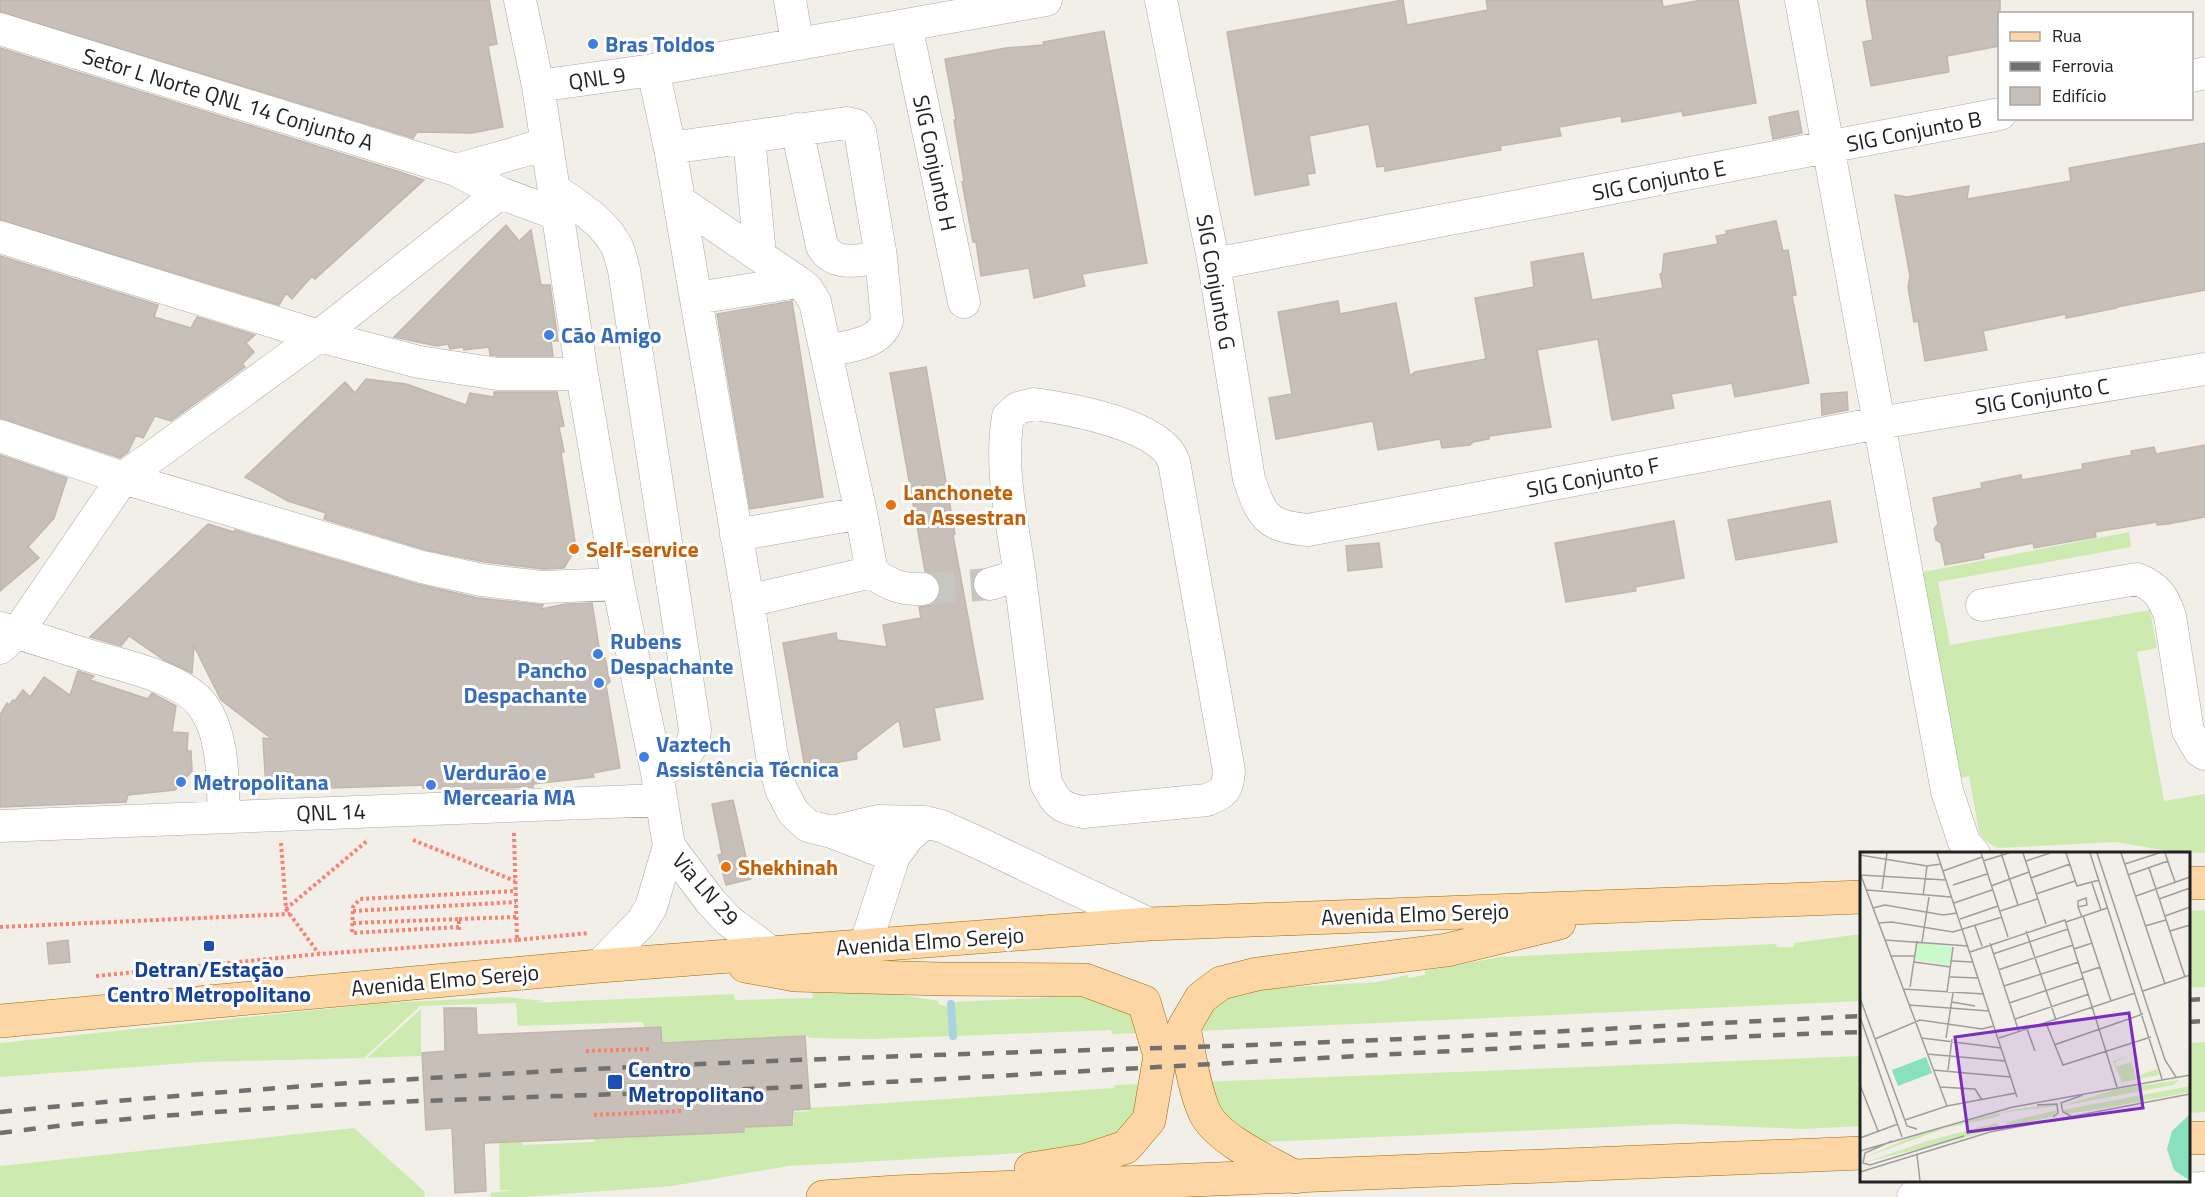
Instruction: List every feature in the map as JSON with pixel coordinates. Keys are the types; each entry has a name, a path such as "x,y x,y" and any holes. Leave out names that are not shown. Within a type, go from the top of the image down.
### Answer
{"main road":[{"name":"Avenida Elmo Serejo","path":"0,1021 599,966 1149,924 1860,897"},
{"path":"1295,1177 1228,1139 1206,1114 1192,1068 1184,1027 1201,998 1221,982 1257,974 1447,950 1631,906"},
{"path":"707,959 795,975 1085,980 1144,1002 1161,1056 1149,1120 1126,1147 1087,1160 896,1192"},
{"path":"823,1197 896,1192 1860,1153"}],"street":[{"path":"520,0 538,86 582,374 618,584 669,846"},
{"path":"790,0 797,43"},
{"name":"QNL 9","path":"538,86 653,70 1046,0"},
{"name":"SIG Conjunto G","path":"1161,0 1214,264 1249,479 1258,504 1270,521 1287,528 1308,530"},
{"path":"1801,0 1947,791 1964,842 1972,852"},
{"name":"SIG Conjunto H","path":"906,25 964,302"},
{"name":"Setor L Norte QNL 14 Conjunto A","path":"0,29 456,170 500,194 555,202 587,213 609,234 617,248 624,270 695,730 691,750 659,786"},
{"path":"653,70 670,148 748,601 772,756 781,789 793,812 808,826 832,832 894,856"},
{"name":"SIG Conjunto B","path":"1829,148 1998,114"},
{"path":"670,148 847,123 856,125 860,130 881,257 887,313 884,329 876,337 826,351"},
{"path":"797,129 825,253 844,262 881,257"},
{"path":"749,136 760,256"},
{"path":"456,170 547,144"},
{"name":"SIG Conjunto E","path":"1214,264 1829,148"},
{"path":"224,816 220,753 212,723 202,705 184,689 157,676 6,636 123,478 319,336 500,194"},
{"path":"679,201 807,289 815,302 872,572 886,583 898,588 923,589"},
{"path":"0,237 319,336 419,362 498,374 582,374"},
{"path":"696,298 798,282"},
{"name":"SIG Conjunto C","path":"1879,423 2205,369"},
{"path":"1034,404 1069,409 1104,418 1148,435 1168,450 1174,462 1181,496 1229,771 1228,785 1223,793 1207,800 1083,812 1068,810 1054,799 1046,783 1020,575 1010,516 1004,456 1008,417 1018,408 1034,404"},
{"name":"SIG Conjunto F","path":"1308,530 1879,423"},
{"path":"0,436 123,478 422,567 462,576 542,588 618,584"},
{"path":"736,535 861,513"},
{"path":"748,601 872,572"},
{"path":"990,584 1020,575"},
{"path":"1982,605 2137,579 2148,584 2163,597 2170,616 2195,702 2188,731 2200,751 2205,754"},
{"name":"QNL 14","path":"0,826 513,805 659,786"},
{"path":"1945,852 1947,791"},
{"path":"832,832 879,821 925,822 941,825 1149,924"},
{"path":"865,946 894,856 909,836 925,822"},
{"name":"Via LN 29","path":"599,966 641,923 651,907 669,846"},
{"name":"Via LN 29","path":"669,846 711,902 729,921 772,953"},
{"path":"1913,1197 2205,1188"}],"path":[{"path":"513,805 517,940"},
{"path":"280,834 286,909 319,954"},
{"path":"286,909 374,836"},
{"path":"405,837 515,881"},
{"path":"459,919 459,930 352,933 354,904 360,899 515,891"},
{"path":"353,911 516,902"},
{"path":"0,927 290,914"},
{"path":"352,923 516,917"},
{"path":"96,976 319,954 634,929"},
{"path":"586,1051 650,1048"},
{"path":"594,1115 681,1111"}],"green space":[{"path":"2129,532 2131,547 1938,582 1950,645 2150,610 2157,648 2137,652 2164,801 2205,794 2205,853 2173,852 2116,842 1999,848 1985,840 1979,832 1969,776 1956,779 1918,573"},
{"path":"2205,910 2205,987 2190,987 2190,911"},
{"path":"1860,934 1860,1001 1198,1031 1198,1016 1239,990 1378,982 1407,975 1409,978 1425,975 1425,971 1500,957 1776,944 1777,947 1794,947 1794,943"},
{"path":"812,990 883,992 939,1001 938,1004 949,1007 952,1036 872,1039 810,1038 807,1036 663,1042 662,1026 644,1027 643,1022 518,1026 516,1003 420,1006 364,1058 201,1062 0,1077 0,1043 384,1003 506,997 544,1001 532,1003 734,994 735,1000 813,998"},
{"path":"1100,995 1132,1009 1139,1033 1112,1034 1111,1030 955,1036 952,1007 955,1007 956,1002"},
{"path":"421,1009 421,1056 367,1058"},
{"path":"2205,1042 2205,1112 2190,1113 2190,1043"},
{"path":"1860,1056 1860,1126 1804,1129 1676,1124 1267,1142 1241,1139 1199,1082"},
{"path":"1141,1084 1140,1104 1120,1136 1093,1149 789,1166 672,1186 523,1197 491,1197 490,1193 515,1190 500,1190 499,1143 522,1142 523,1145 594,1142 595,1139 671,1135 710,1128 711,1134 744,1133 745,1126 794,1123 794,1112 810,1111 810,1108 1114,1088 1115,1085"},
{"path":"354,1128 424,1191 425,1197 0,1197 0,1166"}],"building":[{"path":"0,0 489,0 497,44 488,46 503,127 472,133 417,132 413,138 0,12"},
{"path":"1403,0 1407,25 1488,10 1486,0 1662,0 1663,7 1702,0 1738,0 1756,103 1683,116 1682,111 1622,122 1621,116 1559,127 1561,136 1500,146 1501,150 1385,171 1385,166 1377,167 1369,124 1309,136 1315,173 1307,174 1309,185 1255,195 1227,32"},
{"path":"1866,0 2000,0 1998,46 1947,56 1949,72 1871,86 1863,42 1873,40"},
{"path":"1104,31 1147,263 1082,274 1085,286 1034,298 1029,268 981,276 976,242 973,242 962,182 964,181 954,120 956,120 945,59 1006,48 1044,45 1043,42"},
{"path":"0,48 424,180 315,279 312,276 292,299 286,293 279,305 0,220"},
{"path":"1798,111 1802,133 1773,139 1769,117"},
{"path":"2205,143 2205,290 2066,318 2066,314 1983,331 1987,350 1925,361 1918,321 1914,322 1908,287 1910,276 1895,195 1907,197 1969,186 1967,199 2071,181 2069,168"},
{"path":"1776,221 1783,251 1788,250 1796,295 1792,296 1809,383 1735,397 1732,383 1671,394 1674,408 1612,420 1598,339 1537,350 1551,427 1489,436 1489,439 1473,442 1470,445 1442,448 1440,439 1378,450 1373,421 1276,439 1269,398 1292,394 1278,312 1338,301 1340,314 1396,303 1410,376 1415,372 1486,359 1475,298 1534,287 1531,262 1583,253 1592,300 1663,288 1660,274 1662,274 1664,254 1718,244 1716,236 1727,234 1726,231"},
{"path":"506,225 519,241 531,230 541,285 550,285 558,341 551,341 553,356 490,355 489,347 450,349 448,344 437,346 394,337"},
{"path":"0,256 158,305 154,317 191,328 197,317 255,335 246,343 254,352 242,364 245,367 171,421 155,416 143,438 136,435 128,452 120,458 0,418"},
{"path":"792,301 823,497 750,509 717,314"},
{"path":"926,367 955,534 953,535 983,699 934,708 940,740 904,747 899,720 856,753 857,759 805,768 783,643 836,633 837,640 887,647 883,625 921,618 919,607 932,605 939,597 941,589 939,580 925,571 890,373"},
{"path":"366,379 406,384 466,405 470,393 494,397 494,392 557,392 564,426 559,427 564,452 561,452 576,548 564,568 543,569 485,562 426,550 324,519 326,513 288,501 245,477 345,382 355,393"},
{"path":"1847,392 1848,410 1822,415 1821,394"},
{"path":"2205,445 2205,517 2168,524 2157,525 2157,522 2095,532 2096,537 2034,548 2033,543 1983,553 1984,558 1945,565 1941,543 1936,540 1934,529 1938,524 1933,498 1982,488 1981,483 2021,475 2022,480 2083,469 2082,464 2132,455 2131,451 2154,447 2156,454"},
{"path":"0,455 67,478 54,518 28,547 39,558 0,591"},
{"path":"1830,501 1837,542 1736,560 1728,520"},
{"path":"1674,521 1684,578 1635,587 1636,591 1566,602 1555,543"},
{"path":"208,524 417,584 478,598 543,605 541,609 566,604 592,603 601,659 605,658 610,682 606,685 620,768 593,773 594,777 533,784 533,787 470,789 423,788 423,785 266,790 263,738 272,739 221,700 194,646 192,673 164,660 129,636 121,646 90,637"},
{"path":"1379,543 1382,567 1348,571 1346,546"},
{"path":"78,671 94,676 90,680 148,699 152,693 176,706 172,732 188,733 187,751 191,751 192,771 175,790 128,795 126,802 0,807 0,715 7,703 9,705 13,700 15,701 23,690 30,697 44,677 70,695"},
{"path":"733,800 751,879 726,885 718,855 722,854 712,804"},
{"path":"68,940 70,962 49,964 47,943"},
{"path":"444,1008 476,1008 477,1035 661,1027 662,1043 805,1036 810,1109 793,1110 792,1125 744,1127 744,1132 484,1143 486,1191 455,1193 452,1128 426,1130 422,1053 445,1051"}],"waterway":[{"path":"951,1004 953,1036"}],"tunnel":[{"path":"923,589 990,584"}],"railway":[{"path":"2190,1000 2205,999"},
{"path":"0,1112 306,1086 612,1068 1305,1043 1860,1016"},
{"path":"2190,1022 2205,1021"},
{"path":"0,1133 101,1122 304,1106 711,1091 1746,1036 1860,1032"}],"place":[{"name":"Bras Toldos","path":"593,44"},
{"name":"Cão Amigo","path":"549,335"},
{"name":"Lanchonete da Assestran","path":"891,505"},
{"name":"Self-service","path":"574,549"},
{"name":"Rubens Despachante","path":"598,654"},
{"name":"Pancho Despachante","path":"599,683"},
{"name":"Vaztech Assistência Técnica","path":"644,757"},
{"name":"Metropolitana","path":"181,782"},
{"name":"Verdurão e Mercearia MA","path":"431,785"},
{"name":"Shekhinah","path":"726,867"},
{"name":"Detran/Estação Centro Metropolitano","path":"209,946"},
{"name":"Centro Metropolitano","path":"615,1082"}]}
